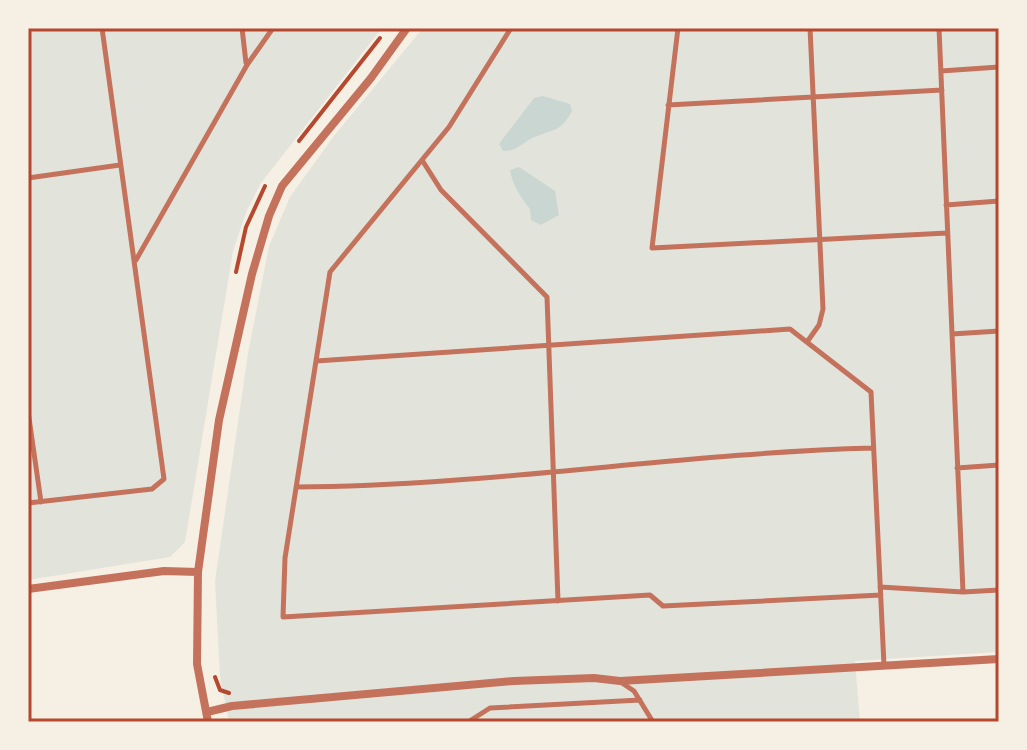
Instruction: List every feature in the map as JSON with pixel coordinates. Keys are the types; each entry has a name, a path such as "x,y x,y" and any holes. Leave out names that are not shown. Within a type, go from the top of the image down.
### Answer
{"street":[{"path":"407,28 371,78 282,186 269,216 252,274 219,420 198,572 197,664 208,717 232,706 514,681 583,677 620,681 999,659"},
{"path":"28,589 164,571 198,572"}],"lane":[{"path":"28,503 152,489 164,479 102,28"},
{"path":"242,28 247,65"},
{"path":"136,260 247,65 273,28"},
{"path":"511,28 482,78 422,160 330,272 285,558 283,617 650,595 663,606 881,595"},
{"path":"678,28 652,248 947,233"},
{"path":"807,342 819,325 823,309 810,28"},
{"path":"939,28 963,592"},
{"path":"941,71 999,67"},
{"path":"668,105 942,90"},
{"path":"422,160 441,190 547,297 558,601"},
{"path":"28,178 120,165"},
{"path":"946,205 999,201"},
{"path":"316,361 790,329 871,392 884,666"},
{"path":"952,334 999,331"},
{"path":"28,411 41,502"},
{"path":"296,487 365,486 658,465 767,451 874,448"},
{"path":"957,468 999,465"},
{"path":"880,587 963,592 999,590"},
{"path":"620,681 640,700 653,722"},
{"path":"468,722 490,708 640,700"}],"path":[{"path":"214,672 220,690 231,693 232,706"}],"shaded area":[{"path":"28,28 382,28 261,183 247,210 233,251 185,542 170,557 28,580"},
{"path":"423,28 999,28 999,652 855,661 860,722 229,722 220,677 215,581 248,353 269,246 290,197 333,137"},
{"path":"543,96 570,104 572,111 568,118 558,128 503,151 499,144 534,98"},
{"path":"519,167 555,191 559,215 541,225 531,220 530,209 511,176 510,170"}]}
